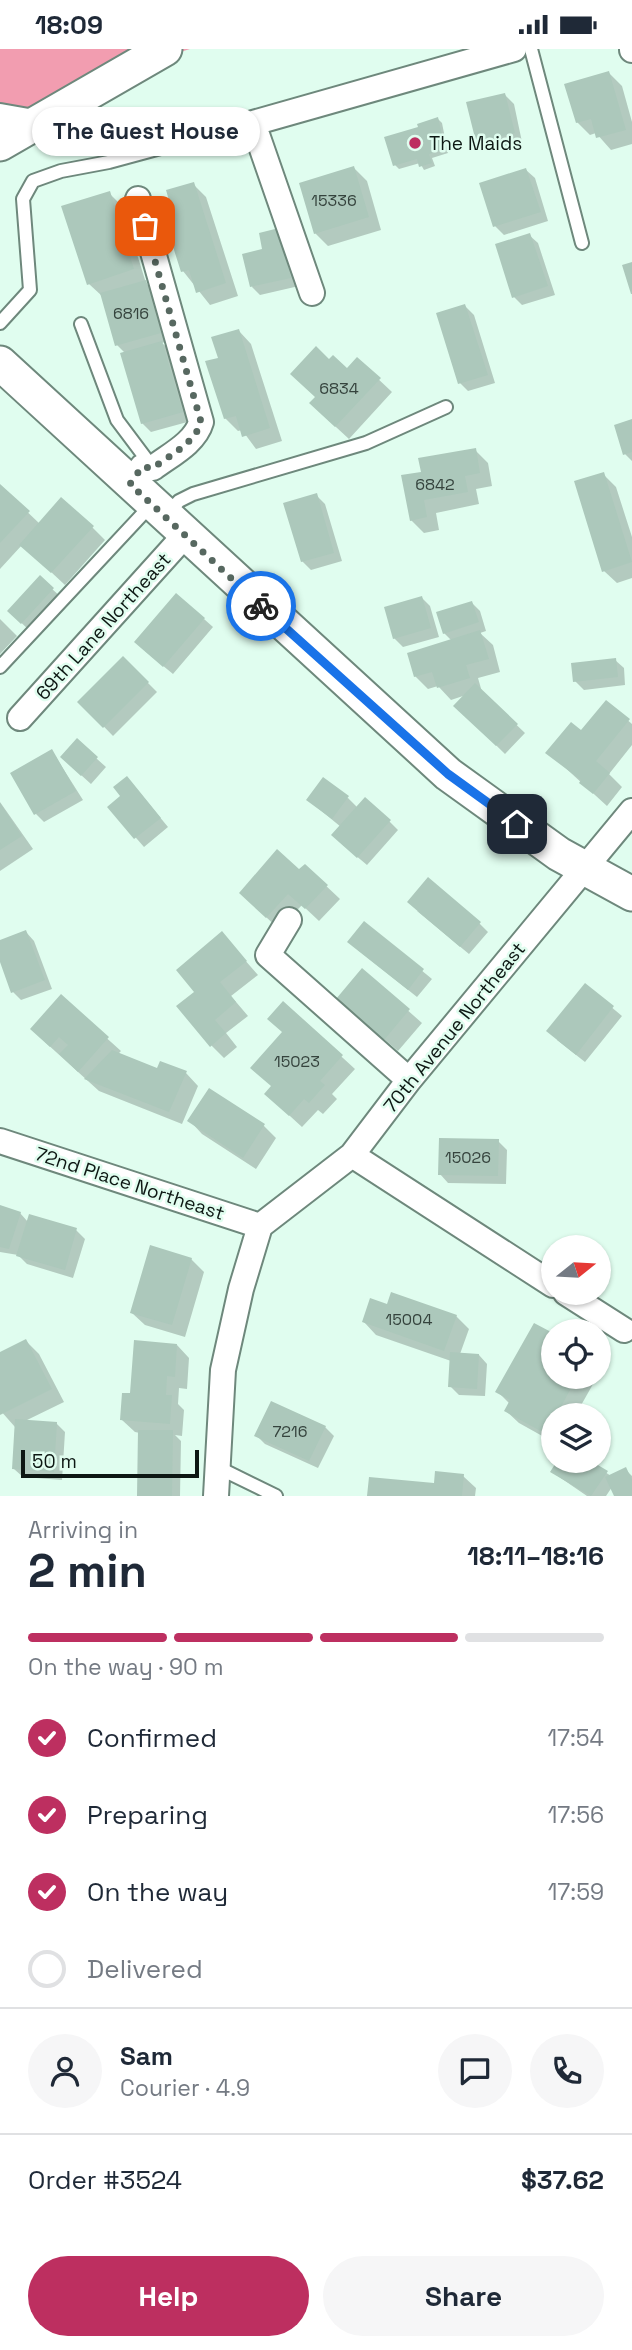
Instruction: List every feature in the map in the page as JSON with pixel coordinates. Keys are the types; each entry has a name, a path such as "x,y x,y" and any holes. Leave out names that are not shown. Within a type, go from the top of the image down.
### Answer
{"street":[{"path":"0,143 165,49"},
{"path":"313,293 253,123 514,49"},
{"path":"0,116 34,122"},
{"name":"69th Lane Northeast","path":"20,718 198,432 201,413 138,199"},
{"path":"1,366 157,501 448,774 538,839 632,894"},
{"name":"70th Avenue Northeast","path":"260,1226 352,1155 409,1080 632,811"},
{"path":"289,921 268,955 409,1080"},
{"name":"72nd Place Northeast","path":"0,1141 260,1226"},
{"path":"352,1155 541,1277"},
{"path":"216,1496 223,1370 241,1289 260,1226"},
{"path":"585,1305 624,1330"}],"lane":[{"path":"530,49 582,243"},
{"path":"0,323 30,290 23,199 33,181 61,171 109,162 253,123"},
{"path":"81,324 117,419 157,501"},
{"path":"0,667 157,501 179,501 193,494 366,443 446,407"},
{"path":"217,1467 276,1496"}],"shaded area":[{"path":"0,49 190,49 132,67 0,145"}],"building":[{"path":"609,71 626,130 596,138 591,119 576,123 564,84"},
{"path":"505,93 515,133 476,142 466,102"},
{"name":"The Maids","path":"438,117 445,149 429,154 432,163 419,167 417,159 393,166 384,137 418,127 417,124"},
{"path":"354,166 369,217 314,234 299,183"},
{"path":"526,168 541,212 493,227 479,183"},
{"path":"194,182 226,283 196,293 189,270 181,272 163,215 172,211 166,190"},
{"path":"110,191 134,269 87,285 61,206"},
{"path":"279,228 291,278 250,287 242,254 262,249 259,233"},
{"path":"530,233 548,286 512,298 495,244"},
{"path":"632,262 632,294 631,294 622,265"},
{"path":"146,280 161,333 115,346 100,293"},
{"path":"465,304 488,375 458,384 436,313"},
{"path":"239,329 270,428 242,437 236,416 224,419 205,361 218,358 211,337"},
{"path":"162,341 183,412 141,424 120,353"},
{"path":"316,346 329,359 333,355 347,368 357,357 381,378 335,427 309,403 315,397 290,374"},
{"path":"632,419 632,452 623,455 614,425"},
{"path":"476,448 480,473 465,476 468,492 424,500 427,517 410,521 401,475 421,472 418,458"},
{"path":"604,472 632,562 602,572 574,481"},
{"path":"0,484 30,511 0,543"},
{"path":"317,493 334,553 301,562 283,503"},
{"path":"61,497 94,526 51,573 19,545"},
{"path":"40,575 54,588 21,624 7,611"},
{"path":"176,593 205,618 163,667 134,642"},
{"path":"422,596 431,628 393,639 384,607"},
{"path":"472,601 479,622 443,634 436,612"},
{"path":"480,630 489,659 466,665 470,678 437,688 432,672 414,677 407,653"},
{"path":"123,656 149,682 103,728 77,702"},
{"path":"616,658 618,677 573,682 571,663"},
{"path":"475,683 518,724 496,746 453,706"},
{"path":"606,700 630,719 596,761 610,773 593,794 579,783 581,780 545,753 571,722 581,730"},
{"path":"77,738 98,757 81,776 60,757"},
{"path":"52,749 76,791 34,815 10,773"},
{"path":"127,776 161,818 134,839 107,807 120,796 113,787"},
{"path":"323,777 349,796 332,819 306,800"},
{"path":"365,797 391,820 357,858 331,835"},
{"path":"0,803 22,836 0,850"},
{"path":"277,849 299,869 305,864 328,885 305,909 288,894 266,918 239,893"},
{"path":"428,877 481,922 460,947 407,902"},
{"path":"364,921 424,969 408,990 347,942"},
{"path":"26,930 45,980 11,993 0,962 0,940"},
{"path":"222,931 247,961 220,982 236,1002 215,1020 226,1033 210,1047 176,1006 194,992 176,970"},
{"path":"362,968 410,1009 384,1040 336,999"},
{"path":"585,983 614,1006 576,1055 546,1031"},
{"path":"61,994 109,1037 78,1072 59,1054 68,1045 59,1037 50,1047 30,1029"},
{"path":"283,1001 343,1055 320,1081 325,1085 309,1103 304,1099 289,1116 264,1094 271,1086 250,1068 282,1032 267,1019"},
{"path":"112,1050 157,1068 160,1061 187,1071 169,1112 84,1079"},
{"path":"209,1088 265,1124 243,1158 187,1121"},
{"path":"439,1138 499,1139 498,1176 438,1175"},
{"path":"0,1205 21,1212 9,1249 0,1247"},
{"path":"29,1214 77,1228 65,1270 16,1256"},
{"path":"150,1245 192,1258 172,1325 130,1313"},
{"path":"391,1292 457,1315 444,1351 362,1322 370,1298 387,1304"},
{"path":"534,1323 541,1327 541,1389 571,1389 563,1403 541,1403 541,1431 504,1411 510,1400 495,1392"},
{"path":"26,1339 52,1389 0,1415 0,1352"},
{"path":"134,1340 177,1344 175,1377 167,1376 166,1395 172,1395 170,1424 120,1420 122,1393 130,1393"},
{"path":"450,1352 479,1354 477,1389 448,1387"},
{"path":"271,1401 326,1426 309,1461 254,1436"},
{"path":"15,1419 57,1422 54,1472 12,1469"},
{"path":"138,1430 173,1430 172,1496 137,1496"},
{"path":"626,1467 632,1480 632,1496 614,1496 605,1477"},
{"path":"435,1471 464,1474 462,1496 367,1496 369,1477 434,1483"},
{"path":"552,1473 607,1473 591,1496"}],"way so far":[{"path":"145,226 201,413 201,422 198,432 187,443 153,468 142,467 130,484 261,606"}],"place":[{"name":"The Maids","path":"415,143"},
{"name":"The Guest House","path":"145,226"}],"route":[{"path":"261,606 448,774 517,824"}]}
